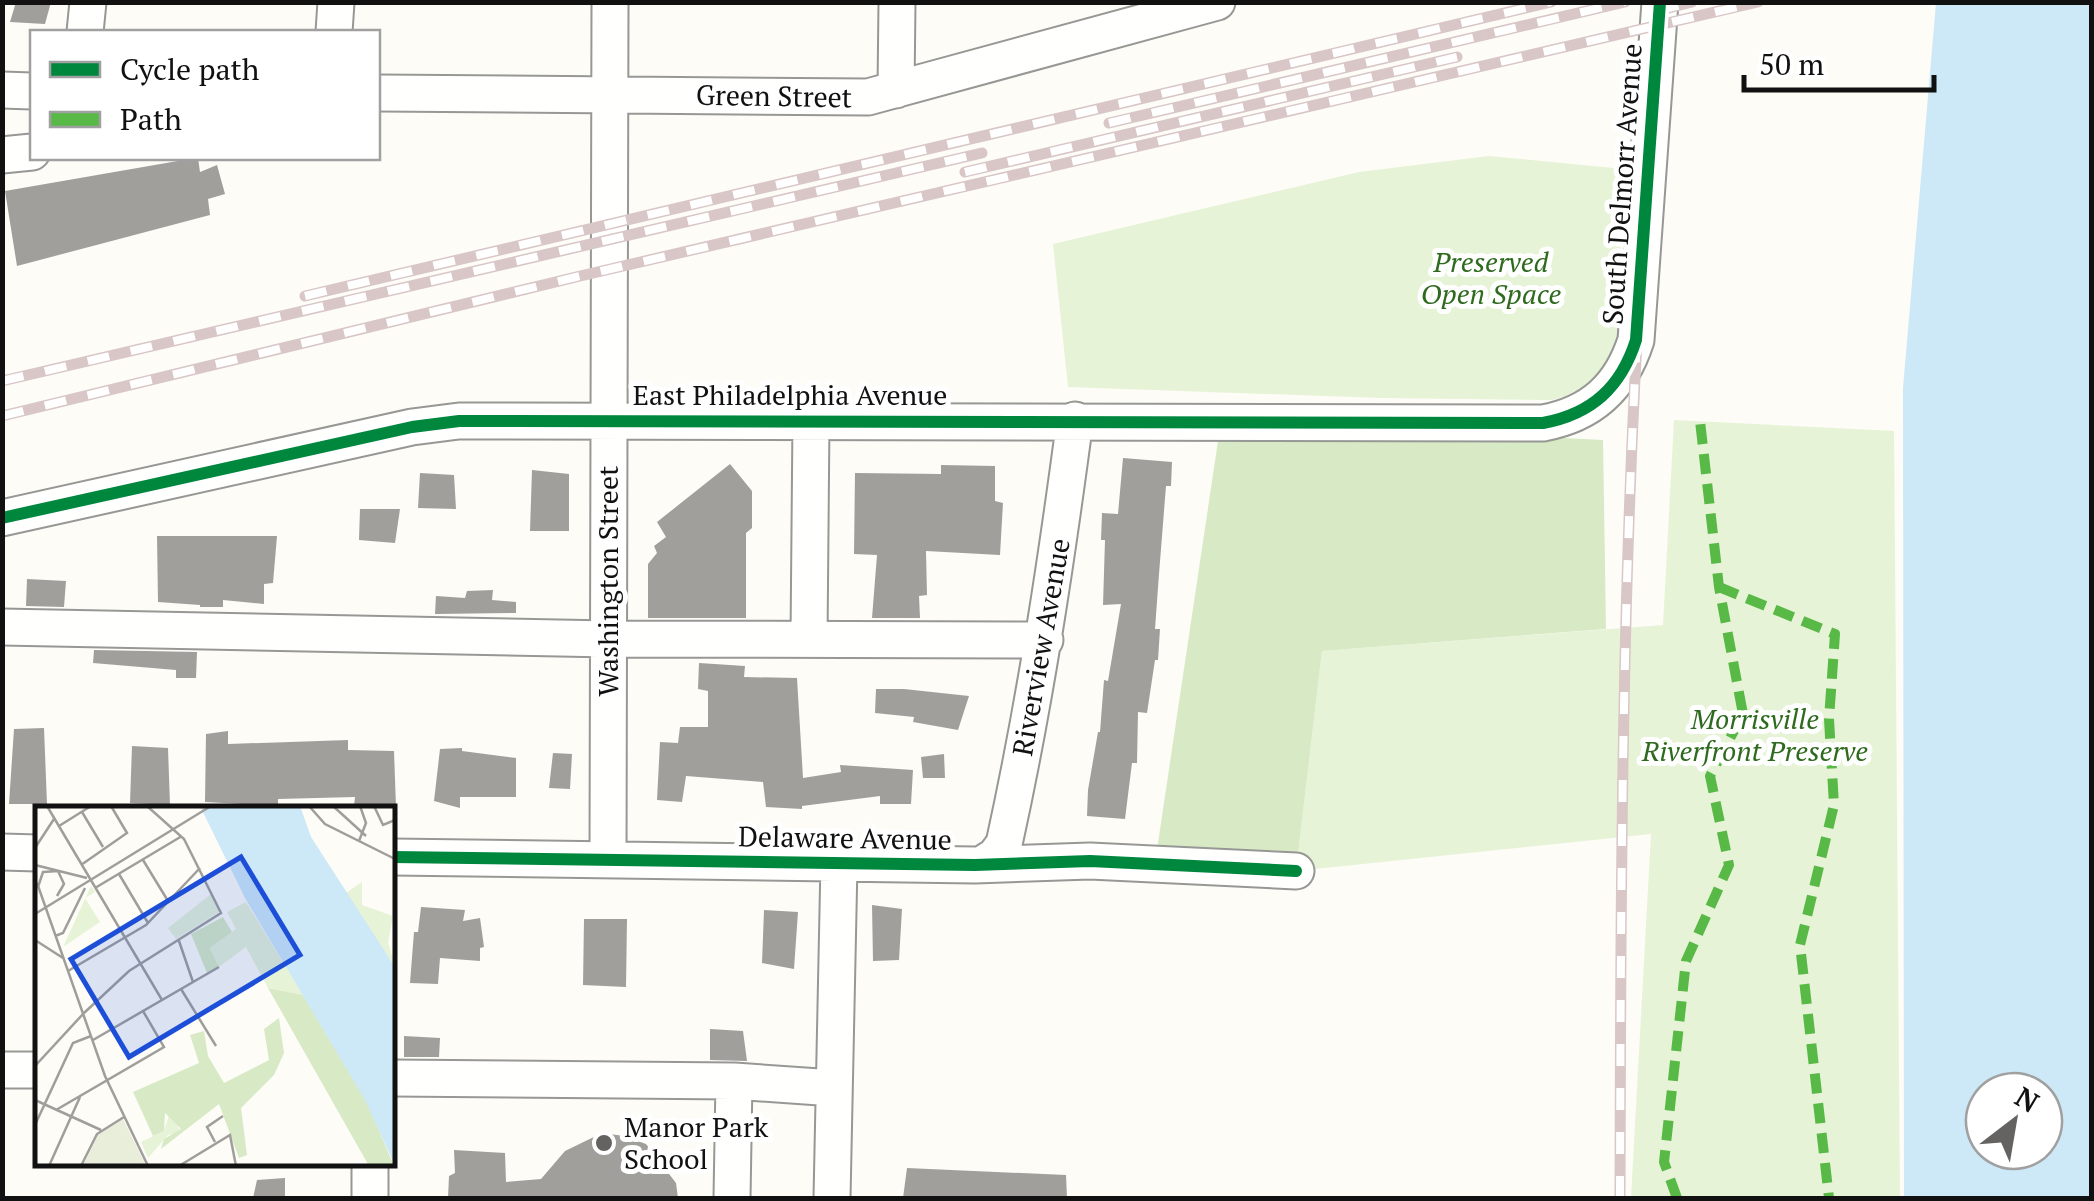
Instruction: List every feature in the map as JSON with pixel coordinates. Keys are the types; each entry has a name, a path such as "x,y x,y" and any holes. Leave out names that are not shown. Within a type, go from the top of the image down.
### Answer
{"street":[{"path":"85,30 88,2"},
{"path":"334,30 336,2"},
{"name":"Washington Street","path":"608,860 610,2"},
{"path":"896,90 897,2"},
{"name":"South Delmorr Avenue","path":"1585,410 1618,380 1636,340 1660,2"},
{"name":"Green Street","path":"380,93 868,97 1205,4"},
{"path":"2,90 30,91"},
{"path":"2,154 30,152"},
{"name":"East Philadelphia Avenue","path":"2,518 412,427 459,420 1543,423 1585,410"},
{"path":"809,640 811,420"},
{"name":"Riverview Avenue","path":"984,863 1004,844 1046,640 1075,420"},
{"path":"2,627 610,639 1046,640"},
{"path":"2,852 35,853"},
{"name":"Delaware Avenue","path":"395,858 838,863 1090,861 1296,871"},
{"path":"832,1198 838,863"},
{"path":"2,1070 35,1070"},
{"path":"395,1078 734,1081 834,1088"},
{"path":"732,1198 734,1081"},
{"path":"370,1166 370,1198"}],"green space":[{"name":"Preserved Open Space","path":"1489,156 1624,169 1616,353 1596,381 1552,400 1068,387 1053,244 1359,172"},
{"name":"Morrisville Riverfront Preserve","path":"1674,420 1894,431 1900,1198 1631,1198 1651,834 1296,871 1322,651 1663,625"},
{"path":"1221,421 1603,440 1606,629 1322,651 1296,871 1155,863"}],"water":[{"path":"1936,3 2091,3 2091,1198 1904,1198 1903,388"}],"building":[{"path":"16,2 51,2 45,24 10,22"},
{"path":"198,160 200,172 217,165 225,194 208,199 210,215 17,266 5,191"},
{"path":"1123,458 1172,462 1171,486 1166,486 1155,629 1160,629 1158,660 1147,713 1138,712 1137,763 1132,763 1125,819 1087,816 1104,680 1108,681 1121,604 1103,605 1102,513 1118,514"},
{"path":"730,464 752,491 752,528 746,533 746,618 648,618 648,564 657,553 654,546 666,537 657,522"},
{"path":"941,465 995,466 995,501 1003,503 1000,555 926,551 927,595 919,596 920,618 872,618 877,555 854,554 855,473 941,474"},
{"path":"532,470 569,474 569,531 530,531"},
{"path":"420,473 454,475 456,509 418,508"},
{"path":"360,509 400,509 395,543 359,540"},
{"path":"157,536 277,536 273,583 264,584 264,604 223,600 223,607 200,607 158,602"},
{"path":"27,579 66,581 64,607 26,606"},
{"path":"493,590 492,600 516,602 516,613 435,614 436,596 465,598 467,591"},
{"path":"94,650 197,652 196,678 176,678 176,670 93,663"},
{"path":"699,663 745,666 744,677 797,678 803,778 841,772 840,765 913,770 911,804 880,804 880,796 802,809 766,807 763,782 686,776 682,802 657,800 660,742 678,743 680,727 708,727 708,691 698,689"},
{"path":"876,689 969,696 958,730 913,722 914,717 875,713"},
{"path":"44,728 47,804 9,804 14,729"},
{"path":"228,731 228,744 348,740 348,750 394,751 396,807 354,806 355,797 278,799 278,806 205,802 206,734"},
{"path":"132,746 168,748 170,805 130,803"},
{"path":"462,748 516,758 516,797 460,797 460,808 434,801 440,749"},
{"path":"553,753 572,754 570,789 549,788"},
{"path":"944,754 945,778 923,778 921,757"},
{"path":"872,905 902,909 899,960 873,961"},
{"path":"421,907 465,910 463,921 480,918 484,947 480,948 480,961 440,958 438,984 410,983 414,932 418,932"},
{"path":"764,910 798,912 794,969 762,963"},
{"path":"584,919 627,919 626,987 583,985"},
{"path":"710,1029 743,1031 747,1061 710,1060"},
{"path":"404,1036 440,1038 439,1057 404,1057"},
{"path":"602,1133 646,1144 676,1183 678,1198 448,1198 449,1176 455,1173 454,1150 505,1153 506,1182 541,1179 565,1151"},
{"path":"907,1168 1066,1175 1067,1198 903,1198"},
{"path":"285,1178 285,1198 253,1198 257,1180"}],"railway":[{"path":"305,296 1551,2"},
{"path":"1109,123 1625,2"},
{"path":"1657,11 1692,2"},
{"path":"2,416 576,277 1758,2"},
{"path":"1620,1198 1623,753 1631,456 1662,12"},
{"path":"965,172 1457,57"},
{"path":"2,381 982,153"}],"marked path":[{"path":"1677,1198 1664,1162 1686,961 1729,865 1710,776 1743,714 1719,587 1700,421"},
{"path":"1719,587 1835,634 1829,719 1834,805 1800,945 1829,1198"}],"cycle path":[{"path":"2,518 412,427 459,421 1543,423 1560,419 1590,405 1613,385 1636,340 1660,2"},
{"path":"395,857 975,865 1090,861 1296,871"}],"place":[{"name":"Manor Park School","path":"604,1143"}]}
